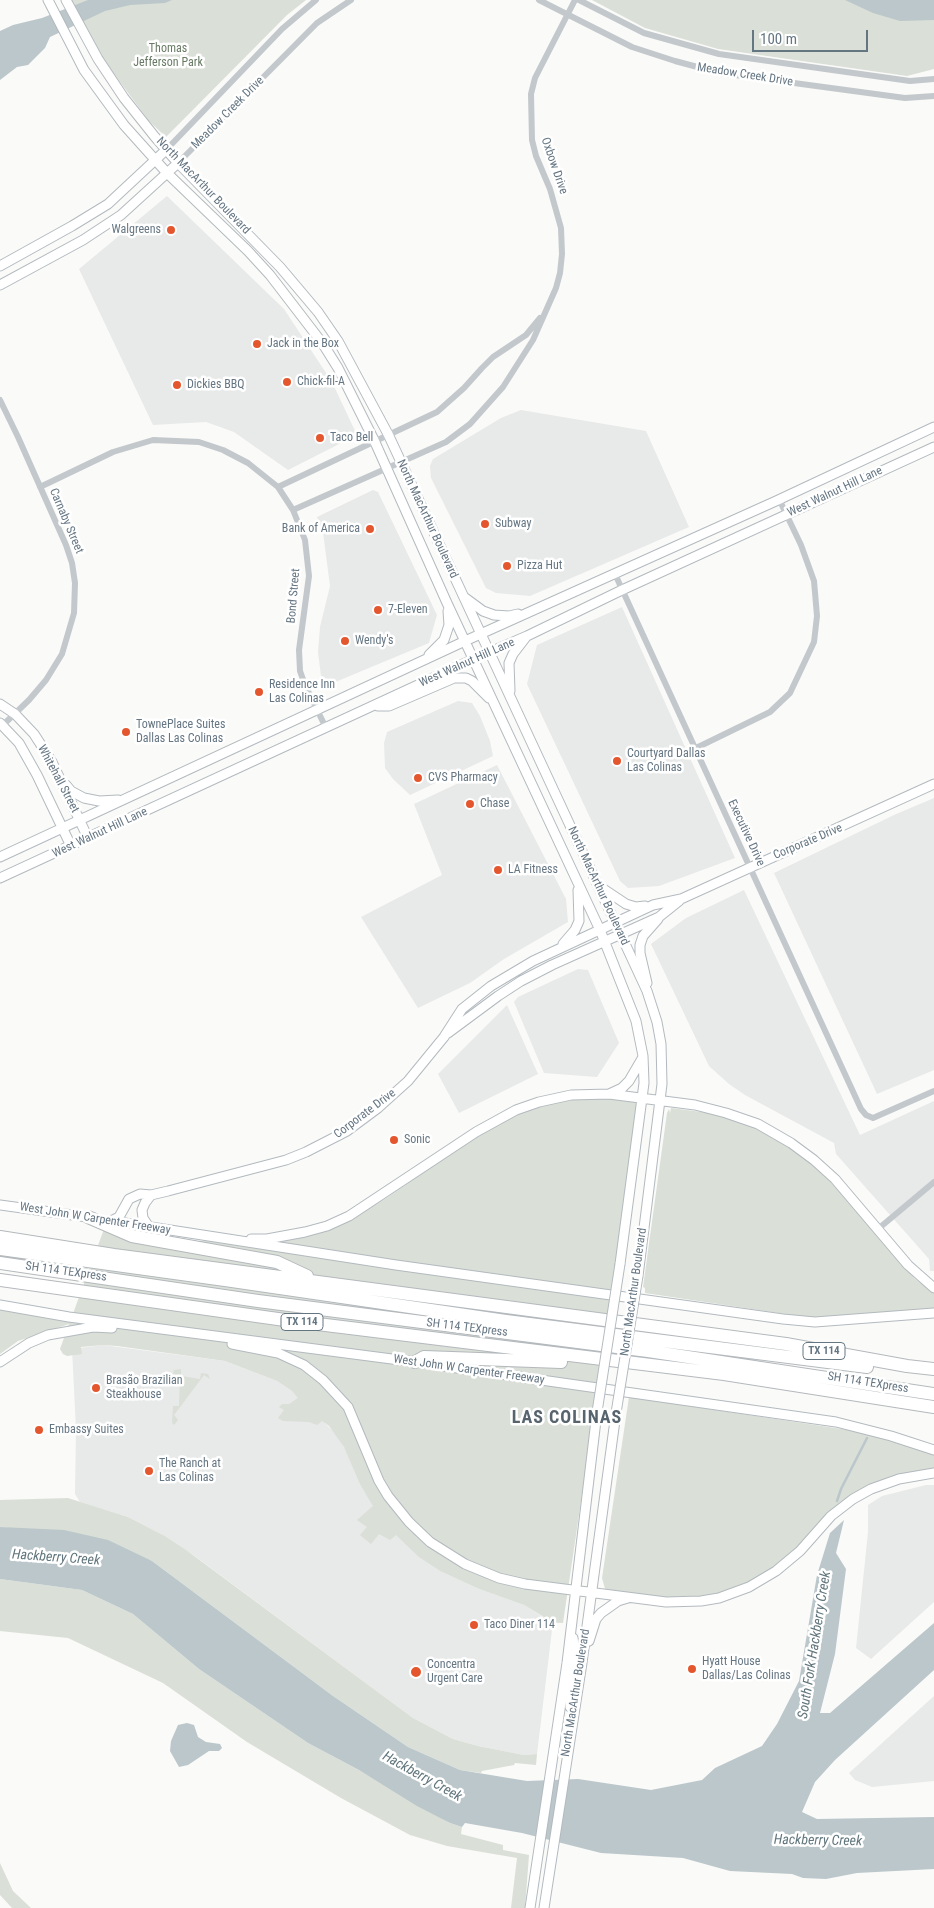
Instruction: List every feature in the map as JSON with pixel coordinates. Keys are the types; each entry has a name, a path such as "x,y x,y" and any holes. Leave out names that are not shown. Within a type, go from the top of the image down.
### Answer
{"highway":[{"path":"88,1217 132,1236 277,1262 318,1281"},
{"name":"TX 114","path":"0,1237 114,1255 786,1344 907,1366 934,1369"},
{"name":"SH 114 TEXpress","path":"0,1249 506,1321 934,1375"},
{"name":"SH 114 TEXpress","path":"0,1263 258,1301 648,1351 934,1394"},
{"name":"West John W Carpenter Freeway","path":"0,1280 295,1321 724,1374 934,1408"},
{"path":"99,1295 258,1301"},
{"path":"415,1362 424,1357 530,1360 580,1363 674,1376 724,1374"}],"main road":[{"name":"North MacArthur Boulevard","path":"66,0 85,37 124,98 178,163 272,257 318,312 354,369 388,434 647,991 657,1022 661,1044 662,1084 638,1276 616,1413 582,1663 566,1756 544,1908"},
{"name":"North MacArthur Boulevard","path":"49,2 84,70 107,102 166,173 248,251 270,275 316,335 348,386 600,930 636,1021 643,1056 644,1083 620,1264 597,1412 571,1630 530,1908"},
{"name":"Meadow Creek Drive","path":"0,266 108,204 167,149"},
{"name":"Meadow Creek Drive","path":"0,285 83,240 120,215 178,163"},
{"name":"West Walnut Hill Lane","path":"0,857 465,641 934,427"},
{"name":"West Walnut Hill Lane","path":"0,878 934,447"},
{"path":"462,596 483,611 494,615 508,616 530,612"},
{"path":"420,662 444,640 449,625 447,603"},
{"path":"510,696 509,663 513,654 527,636"},
{"path":"372,706 389,706 454,678 466,678 479,687 495,705"},
{"name":"Whitehall Street","path":"0,704 15,714 34,734 52,762 88,838"},
{"name":"Whitehall Street","path":"1,724 19,743 38,775 71,846"},
{"path":"59,777 71,791 84,798 107,801 130,797"},
{"name":"Corporate Drive","path":"112,1221 119,1217 129,1199 140,1194 151,1195 286,1160 347,1131 378,1108 408,1081 444,1037 462,1008 492,985 553,951 653,905 681,899 934,784"},
{"path":"553,951 567,940 579,921 580,910 576,880"},
{"path":"597,884 626,904 636,907 653,905"},
{"name":"Corporate Drive","path":"444,1037 498,996 552,965 659,917 681,899"},
{"path":"647,991 647,979 640,953 640,945 643,936 659,917"},
{"path":"492,985 498,996"},
{"path":"609,1094 622,1088 629,1081 643,1056"},
{"path":"218,1238 267,1239 327,1226 349,1216 476,1132 516,1110 539,1102 571,1095 609,1094 695,1105 758,1124 778,1135 808,1156 835,1179 908,1265 934,1288"},
{"path":"149,1227 143,1218 142,1210 151,1195"},
{"name":"West John W Carpenter Freeway","path":"0,1205 396,1265 791,1320 829,1322 934,1313"},
{"name":"West John W Carpenter Freeway","path":"0,1305 143,1327 415,1362 836,1422 891,1436 934,1450"},
{"path":"0,1362 29,1343 58,1332 94,1327 129,1329 143,1327"},
{"path":"172,1330 193,1338 278,1353 304,1365 328,1384 348,1407 368,1458 388,1496 404,1517 430,1542 465,1564 499,1578 525,1584 666,1602 700,1601 719,1598 749,1587 786,1564 831,1516 853,1499 871,1489 899,1479 934,1474"},
{"path":"582,1663 596,1619 610,1605 631,1597"},
{"path":"571,1630 575,1650 569,1720 572,1724"}],"street":[{"name":"Meadow Creek Drive","path":"167,149 282,29 316,0"},
{"name":"Meadow Creek Drive","path":"178,163 317,22 351,0"},
{"name":"Meadow Creek Drive","path":"539,0 632,47 720,73 897,97 917,98 934,96"},
{"name":"Oxbow Drive","path":"293,510 386,467 446,442 470,424 508,381 533,340 556,288 560,273 561,228 550,189 536,156 532,140 531,94 535,78 575,0"},
{"name":"Meadow Creek Drive","path":"579,0 644,33 720,54 910,82 934,79"},
{"name":"Oxbow Drive","path":"278,487 374,440 437,412 464,388 493,357 526,335 543,316"},
{"name":"Carnaby Street","path":"0,400 66,546 72,564 75,583 74,613 62,654 46,680 15,714 1,724"},
{"name":"Bond Street","path":"40,487 113,452 153,440 199,442 223,450 248,463 278,487 293,510 305,540 308,561 306,603 299,650 300,671 305,686 326,728"},
{"path":"694,749 770,712 790,693 814,642 817,616 814,581 801,545 779,499"},
{"name":"Executive Drive","path":"614,574 858,1101 866,1114 873,1118 933,1094"},
{"path":"878,1229 934,1182"}],"shaded area":[{"path":"167,196 284,309 332,382 357,435 288,470 234,432 206,422 153,425 79,269"},
{"path":"521,410 646,431 689,527 530,596 496,593 486,588 431,478 430,466 433,459 501,418"},
{"path":"373,490 378,492 437,615 429,643 333,683 321,676 318,652 320,627 330,586 323,532 317,517"},
{"name":"Courtyard Dallas Las Colinas","path":"622,607 735,858 659,886 628,888 620,881 527,684 537,645"},
{"path":"458,701 472,703 480,716 490,741 493,756 410,795 393,779 385,768 384,743 387,732"},
{"path":"497,765 566,899 568,922 504,959 470,983 418,1008 361,917 442,875 414,804"},
{"path":"934,798 934,1070 877,1094 774,873 894,815"},
{"path":"744,890 860,1135 934,1101 934,1271 930,1271 929,1259 836,1154 834,1143 745,1095 709,1066 651,944 686,918"},
{"path":"578,969 588,970 619,1043 597,1077 544,1073 514,1002 518,997"},
{"path":"507,1005 538,1074 459,1113 438,1074"},
{"path":"103,1345 225,1361 277,1381 292,1391 337,1435 344,1447 442,1572 479,1589 524,1605 545,1618 543,1622 553,1622 537,1754 524,1755 453,1739 413,1718 165,1536 128,1517 80,1502 75,1494 76,1429 72,1349"},
{"path":"926,1485 934,1485 934,1602 871,1659 856,1648 868,1532 868,1505 882,1496"},
{"path":"934,1696 934,1781 872,1787 855,1780 849,1773"}],"green space":[{"name":"Thomas Jefferson Park","path":"71,0 306,0 287,15 166,137 149,121 97,51"},
{"path":"592,0 934,0 934,69 907,76 718,49 645,28"},
{"path":"571,1096 640,1101 563,1623 542,1622 544,1617 524,1605 479,1589 442,1572 419,1557 396,1535 390,1540 379,1534 371,1544 360,1535 367,1527 357,1520 373,1506 360,1484 344,1447 329,1426 322,1421 317,1425 309,1422 283,1421 278,1418 284,1410 279,1407 282,1404 289,1404 298,1398 292,1391 277,1381 225,1361 117,1346 81,1347 82,1354 67,1356 60,1349 69,1324 18,1341 0,1354 0,1309 71,1319 104,1229 198,1241 292,1237 331,1228 352,1219 388,1197 502,1118"},
{"path":"671,1108 709,1113 761,1130 803,1156 836,1186 915,1279 934,1293 934,1309 839,1317 805,1317 645,1293 645,1288 643,1287 667,1113 669,1109 670,1113"},
{"path":"181,1369 181,1376 200,1379 201,1373 208,1374 210,1379 204,1375 174,1415 178,1420 174,1425 172,1423 173,1406 179,1406 180,1375 173,1374 174,1370"},
{"path":"629,1397 855,1431 934,1455 934,1469 913,1472 876,1483 851,1495 827,1514 802,1543 779,1565 757,1580 712,1596 687,1598 659,1597 605,1589 602,1578"},
{"path":"68,1498 128,1517 165,1536 413,1718 453,1739 524,1755 537,1754 536,1765 515,1763 514,1765 482,1771 481,1773 460,1770 408,1747 333,1696 152,1561 19,1529 0,1527 0,1500"},
{"path":"0,1579 82,1590 133,1614 199,1669 308,1743 359,1770 450,1823 462,1827 461,1834 503,1845 503,1850 529,1855 525,1908 511,1908 517,1858 447,1846 410,1835 341,1798 247,1742 163,1683 68,1638 0,1631"},
{"path":"0,1863 13,1891 31,1908 12,1908 0,1895"}],"water":[{"path":"88,0 172,0 165,3 130,5 105,11 50,37 45,48 28,65 17,67 0,80 0,31 13,25 42,18"},
{"path":"845,0 934,0 934,20 900,21 873,13"},
{"name":"Hackberry Creek","path":"844,1520 836,1553 846,1569 835,1654 820,1713 830,1713 934,1623 934,1670 835,1760 815,1782 802,1812 817,1819 934,1817 934,1869 857,1873 826,1879 803,1878 792,1874 730,1871 683,1858 601,1853 522,1833 465,1823 462,1827 417,1806 359,1770 308,1743 199,1669 133,1614 82,1590 0,1579 0,1527 64,1530 108,1540 152,1561 333,1696 408,1747 460,1770 527,1781 578,1779 651,1790 702,1780 715,1768 762,1746 777,1724 799,1681 817,1575 830,1533"},
{"path":"187,1723 194,1725 198,1737 206,1742 220,1744 222,1748 219,1751 209,1751 188,1765 179,1767 170,1751 171,1741 178,1725"}],"waterway":[{"name":"South Fork Hackberry Creek","path":"837,1501 841,1489 867,1438"}],"place":[{"name":"Walgreens","path":"171,230"},
{"name":"Jack in the Box","path":"257,344"},
{"name":"Chick-fil-A","path":"287,382"},
{"name":"Dickies BBQ","path":"177,385"},
{"name":"Taco Bell","path":"320,438"},
{"name":"Subway","path":"485,524"},
{"name":"Bank of America","path":"370,529"},
{"name":"Pizza Hut","path":"507,566"},
{"name":"7-Eleven","path":"378,610"},
{"name":"Wendy's","path":"345,641"},
{"name":"Residence Inn Las Colinas","path":"259,692"},
{"name":"TownePlace Suites Dallas Las Colinas","path":"126,732"},
{"name":"Courtyard Dallas Las Colinas","path":"617,761"},
{"name":"CVS Pharmacy","path":"418,778"},
{"name":"Chase","path":"470,804"},
{"name":"LA Fitness","path":"498,870"},
{"name":"Sonic","path":"394,1140"},
{"name":"Brasão Brazilian Steakhouse","path":"96,1388"},
{"name":"Embassy Suites","path":"39,1430"},
{"name":"The Ranch at Las Colinas","path":"149,1471"},
{"name":"Taco Diner 114","path":"474,1625"},
{"name":"Hyatt House Dallas/Las Colinas","path":"692,1669"},
{"name":"Concentra Urgent Care","path":"416,1672"}],"district":[{"name":"LAS COLINAS","path":"567,1418"}]}
